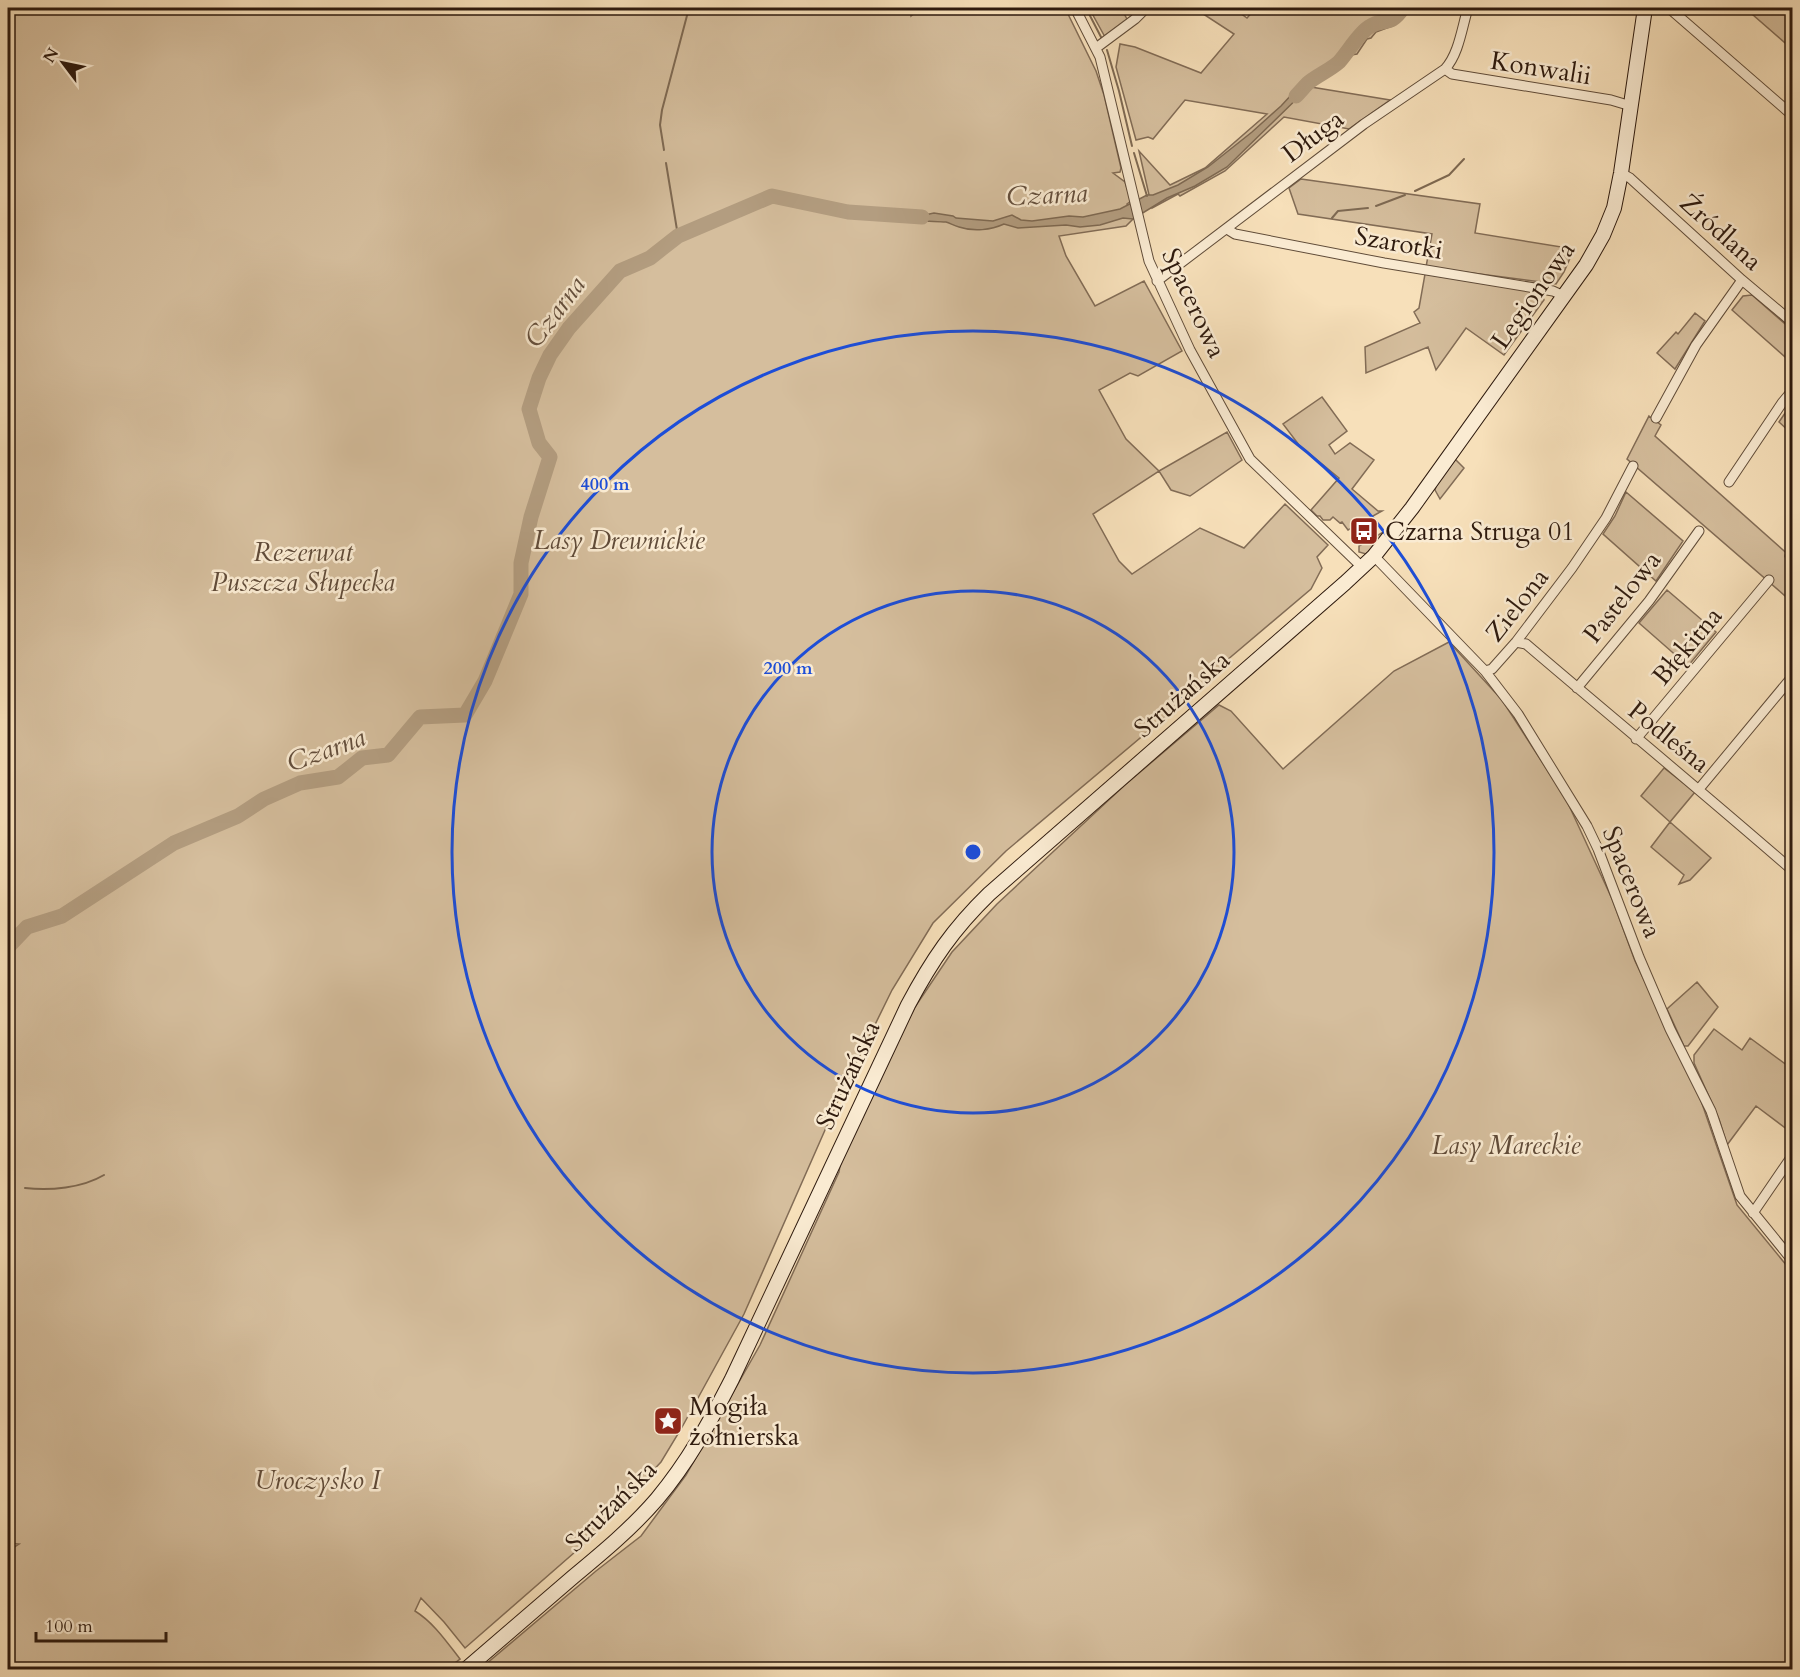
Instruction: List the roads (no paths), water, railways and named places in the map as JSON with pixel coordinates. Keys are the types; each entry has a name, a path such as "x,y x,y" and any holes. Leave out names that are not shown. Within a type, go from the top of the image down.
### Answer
{"main road":[{"name":"Legionowa","path":"1362,567 1374,555 1442,466 1586,265 1603,235 1614,208 1621,173 1645,8"},
{"name":"Strużańska","path":"465,1670 624,1533 656,1500 691,1454 732,1379 908,1005 928,966 962,920 1362,567"}],"street":[{"name":"Spacerowa","path":"1075,8 1100,57 1149,261 1218,404 1250,459 1362,567"},
{"path":"1096,48 1146,8"},
{"name":"Długa","path":"1157,281 1364,124 1445,69 1456,49 1468,8"},
{"path":"1669,8 1792,115"},
{"name":"Konwalii","path":"1445,69 1452,74 1462,76 1611,100 1631,106"},
{"name":"Źródlana","path":"1621,173 1630,178 1742,280 1792,322"},
{"name":"Szarotki","path":"1227,229 1232,233 1247,236 1384,263 1553,291 1564,296"},
{"path":"1656,418 1696,345 1742,280"},
{"path":"1729,482 1792,391"},
{"name":"Zielona","path":"1485,671 1492,669 1516,642 1572,568 1606,518 1633,466"},
{"name":"Pastelowa","path":"1577,688 1649,602 1699,531"},
{"name":"Spacerowa","path":"1374,555 1485,671 1518,714 1587,826 1652,988 1711,1111 1740,1196 1792,1260"},
{"name":"Błękitna","path":"1636,739 1769,580"},
{"name":"Podleśna","path":"1516,642 1527,644 1636,739 1700,789 1792,870"},
{"path":"1700,789 1792,677"},
{"path":"1753,1212 1792,1156"}],"waterway":[{"path":"664,150 660,125 662,110 689,8"},
{"path":"1086,8 1101,37"},
{"name":"Czarna","path":"1296,96 1308,83 1339,62 1365,30 1374,24 1394,18 1403,8"},
{"path":"1107,50 1132,146"},
{"path":"1134,153 1147,196"},
{"path":"1415,191 1449,175 1464,159"},
{"path":"666,163 678,236"},
{"path":"1376,206 1405,195"},
{"name":"Czarna","path":"8,947 27,927 62,916 174,843 238,816 264,799 300,783 338,777 362,758 388,755 420,717 465,715 485,681 521,594 521,563 531,517 550,457 539,443 529,409 539,378 550,355 569,328 620,271 650,258 678,236 772,196 848,212 922,217"},
{"path":"1332,218 1338,211 1368,208"},
{"path":"25,1188 66,1188 104,1175"}],"place":[{"name":"Czarna Struga 01","path":"1364,531"},
{"name":"Mogiła żołnierska","path":"668,1421"}],"park label":[{"name":"Lasy Drewnickie","path":"619,540"},
{"name":"Rezerwat Puszcza Słupecka","path":"303,567"},
{"name":"Lasy Mareckie","path":"1506,1145"},
{"name":"Uroczysko I","path":"317,1480"}]}
